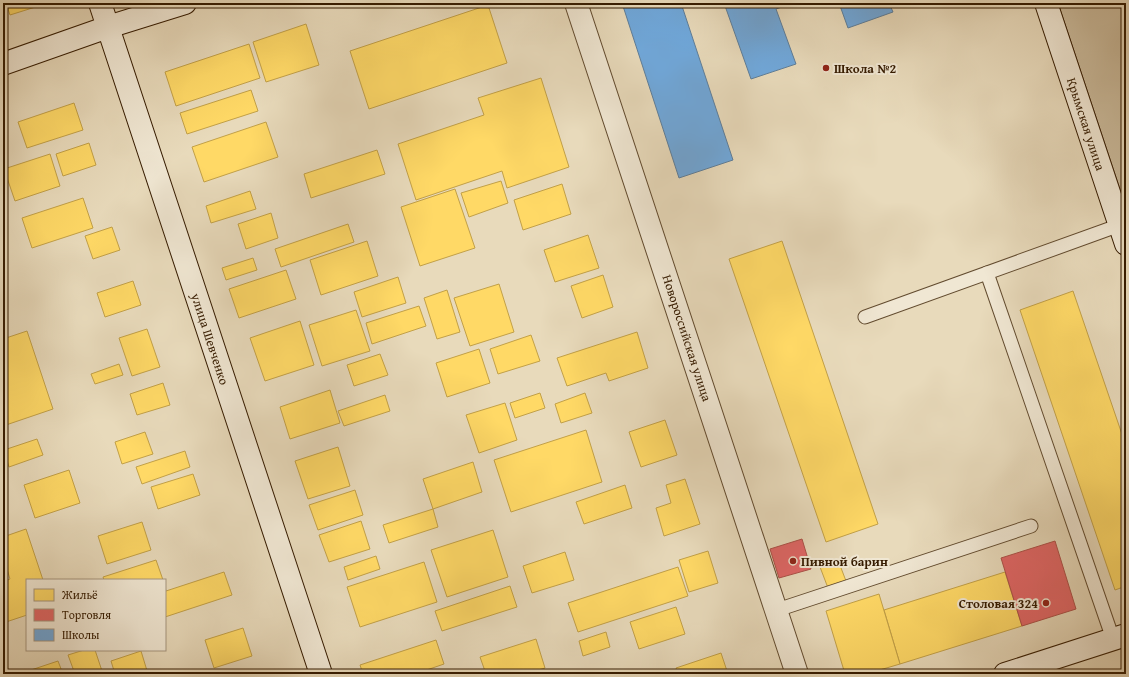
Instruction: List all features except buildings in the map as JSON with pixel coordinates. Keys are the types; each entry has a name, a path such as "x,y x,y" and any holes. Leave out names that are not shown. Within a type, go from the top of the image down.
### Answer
{"street":[{"name":"улица Шевченко","path":"100,3 321,674"},
{"path":"3,64 108,27 185,3"},
{"name":"Новороссийская улица","path":"576,3 797,674"},
{"name":"Крымская улица","path":"1046,3 1123,235"},
{"path":"1015,672 1120,637"}],"lane":[{"path":"865,318 987,273 1123,235"},
{"path":"987,273 1120,637"},
{"path":"777,610 1031,526"}],"shaded area":[{"path":"1058,3 1126,3 1126,207"}],"place":[{"name":"Школа №2","path":"826,68"},
{"name":"Пивной барин","path":"793,561"},
{"name":"Столовая 324","path":"1046,603"}]}
